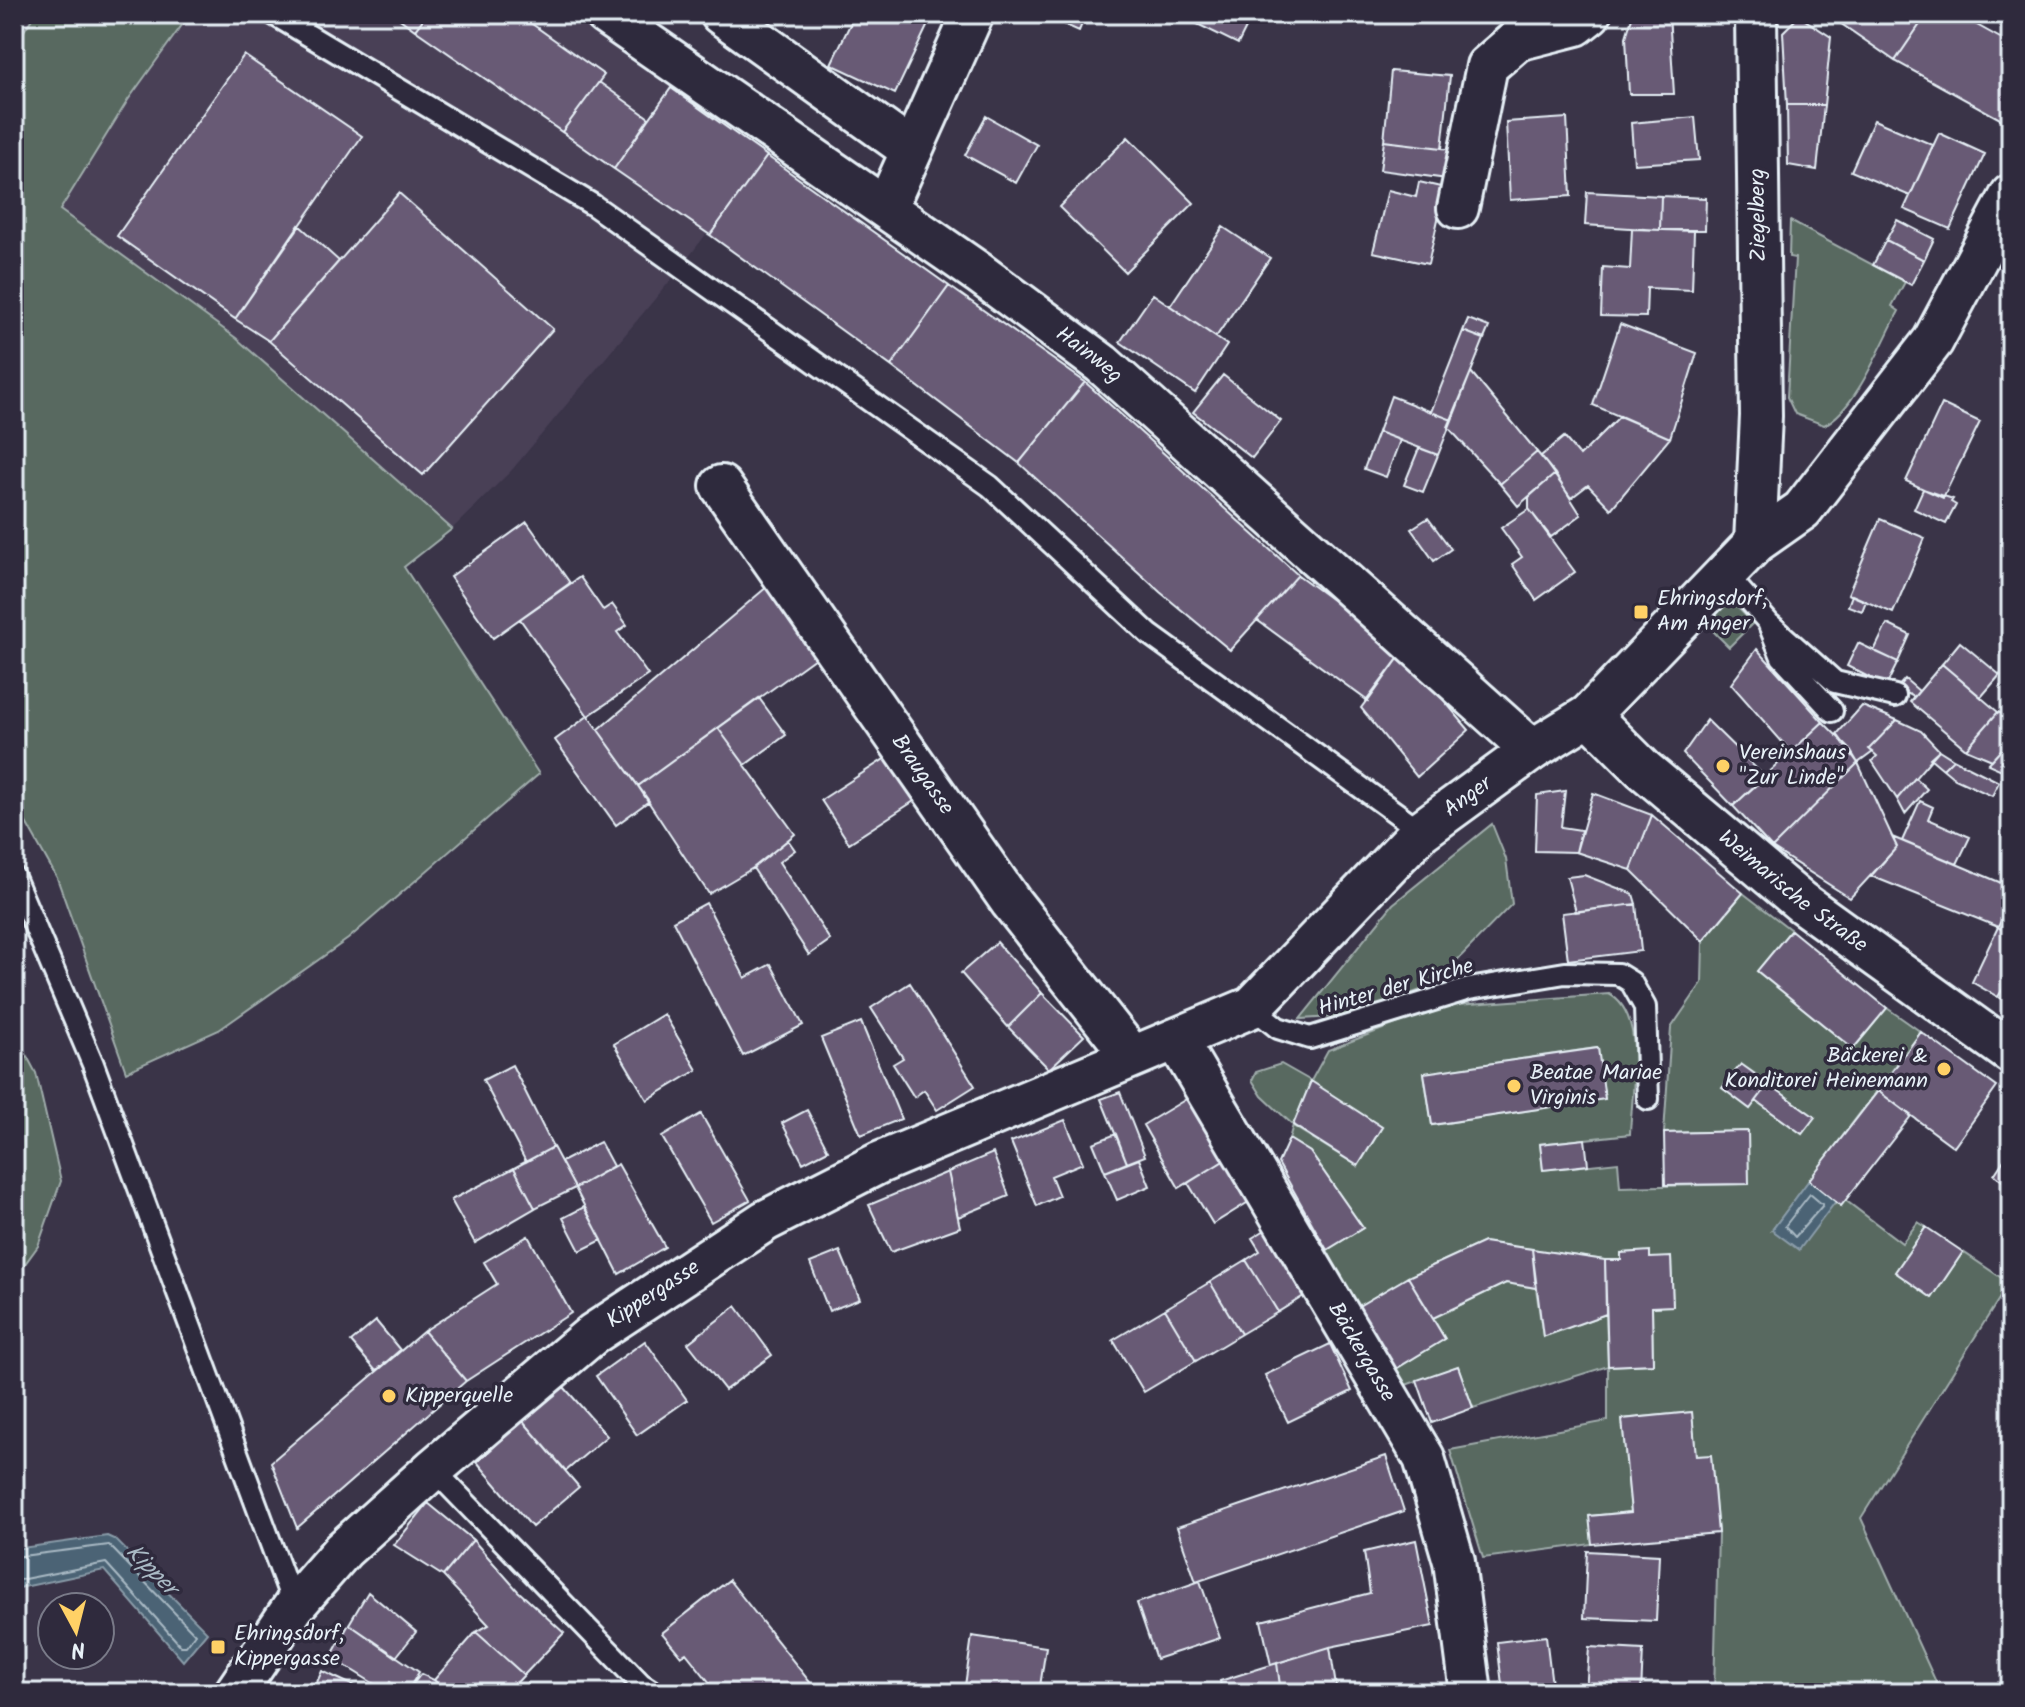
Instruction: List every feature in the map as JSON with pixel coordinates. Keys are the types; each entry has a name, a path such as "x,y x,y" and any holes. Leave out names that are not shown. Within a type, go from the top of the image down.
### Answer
{"street":[{"name":"Hainweg","path":"605,14 886,208 1102,364 1532,750"},
{"path":"721,14 911,150"},
{"path":"886,208 973,14"},
{"path":"1458,208 1487,66 1517,40 1576,25 1590,14"},
{"name":"Ziegelberg","path":"1755,543 1761,416 1756,14"},
{"name":"Anger","path":"1176,1039 1252,1007 1421,831 1532,750 1589,715 1755,543 1802,510 1933,341 2011,195"},
{"name":"Braugasse","path":"721,486 1011,902 1132,1056"},
{"name":"Weimarische Straße","path":"1589,715 1643,769 1801,902 2011,1053"},
{"name":"Kippergasse","path":"235,1693 294,1606 343,1550 433,1469 593,1334 765,1221 879,1163 1176,1039"},
{"name":"Bäckergasse","path":"1176,1039 1424,1458 1454,1561 1471,1693"}],"lane":[{"path":"273,14 593,205 990,486 1149,634 1421,831"},
{"path":"1726,574 1768,622 1835,682 1895,696"},
{"path":"1768,622 1782,657 1832,711"},
{"path":"14,877 93,1064 294,1606"},
{"name":"Hinter der Kirche","path":"1252,1007 1278,1028 1310,1038 1469,989 1565,973 1618,974 1631,982 1645,1007 1648,1099"},
{"path":"433,1469 641,1684 655,1693"}],"shaded area":[{"path":"35,14 566,14 772,148 675,275 511,471 452,529 236,338 14,176 14,46"}],"green space":[{"path":"35,14 190,14 128,100 60,210 236,338 452,529 404,567 539,774 348,939 219,1030 126,1072 57,878 14,801 14,46"},
{"path":"1790,221 1905,282 1892,306 1899,311 1867,374 1847,405 1824,425 1795,414 1787,397 1795,258 1789,257"},
{"path":"1728,598 1753,623 1729,647 1704,622"},
{"path":"1492,824 1506,859 1512,904 1432,986 1349,1016 1300,1019 1393,904"},
{"path":"1743,893 1791,930 1757,971 1853,1049 1887,1008 1921,1032 1772,1230 1845,1200 1902,1243 1918,1222 1926,1227 1895,1272 1932,1297 1963,1252 2009,1283 1861,1518 1941,1693 1714,1693 1718,1533 1711,1456 1696,1456 1691,1412 1622,1419 1631,1512 1590,1516 1592,1544 1483,1558 1450,1450 1608,1421 1608,1366 1653,1364 1652,1307 1673,1305 1671,1258 1650,1258 1649,1252 1621,1253 1621,1260 1605,1260 1484,1242 1408,1277 1357,1307 1327,1250 1363,1228 1310,1152 1289,1139 1293,1125 1262,1096 1252,1080 1256,1072 1281,1064 1311,1081 1328,1050 1443,1006 1609,994 1621,1004 1633,1037 1630,1134 1540,1144 1543,1170 1618,1162 1620,1187 1748,1184 1747,1131 1664,1133 1671,1028 1702,983 1703,941","holes":["1597,1048 1605,1099 1432,1125 1424,1073","1311,1082 1382,1127 1358,1166 1293,1126"]},
{"path":"14,1032 36,1073 61,1181 38,1246 14,1279"},
{"path":"1506,1283 1536,1288 1543,1337 1606,1314 1608,1366 1473,1408 1458,1366 1403,1386 1394,1370 1445,1339 1433,1318"}],"water":[{"path":"1809,1180 1836,1201 1799,1250 1772,1230"},
{"path":"107,1536 116,1540 207,1632 183,1661 104,1570 14,1589 14,1549"}],"building":[{"path":"393,14 427,14 415,30"},
{"path":"427,14 518,14 604,75 562,132 415,30"},
{"path":"855,14 933,14 895,94 831,64"},
{"path":"1041,14 1086,14 1079,31"},
{"path":"1187,14 1253,14 1238,44 1185,18"},
{"path":"1633,14 1669,14 1674,94 1629,94 1626,37"},
{"path":"1827,14 1927,14 1895,61"},
{"path":"1927,14 1957,14 2011,44 2011,125 1895,61"},
{"path":"1799,16 1831,37 1824,105 1787,105 1783,32"},
{"path":"244,55 362,136 235,319 117,236"},
{"path":"1391,71 1450,76 1442,148 1384,141"},
{"path":"599,82 649,118 614,169 562,132"},
{"path":"671,88 767,156 710,235 614,169"},
{"path":"1787,105 1824,105 1817,170 1788,165"},
{"path":"986,116 1037,145 1016,183 965,155"},
{"path":"1695,117 1699,160 1634,164 1631,123"},
{"path":"1567,118 1571,196 1510,200 1506,122"},
{"path":"1874,120 1933,145 1910,196 1851,171"},
{"path":"1939,133 1985,154 1950,229 1904,209"},
{"path":"1128,137 1194,203 1125,272 1059,207"},
{"path":"1384,141 1458,150 1455,180 1380,170"},
{"path":"767,156 949,286 891,366 710,235"},
{"path":"1419,182 1445,188 1428,264 1373,252 1388,190 1416,197"},
{"path":"1587,192 1661,196 1660,230 1585,225"},
{"path":"399,193 553,329 423,475 269,341"},
{"path":"1661,196 1706,198 1705,230 1660,230"},
{"path":"1897,220 1934,239 1924,260 1886,240"},
{"path":"299,225 339,261 269,341 235,319"},
{"path":"1223,227 1270,258 1216,337 1170,306"},
{"path":"1632,229 1694,231 1692,290 1647,288 1646,317 1601,316 1603,267 1630,269"},
{"path":"1886,240 1924,260 1911,285 1873,265"},
{"path":"949,286 1085,382 1019,463 891,366"},
{"path":"1153,294 1227,345 1195,393 1120,342"},
{"path":"1468,319 1489,327 1484,339 1463,331"},
{"path":"1620,324 1697,353 1670,438 1593,405"},
{"path":"1463,331 1484,339 1452,420 1431,412"},
{"path":"1471,372 1537,452 1500,484 1448,427"},
{"path":"1223,375 1281,421 1252,458 1193,412"},
{"path":"1085,382 1298,575 1230,650 1160,592 1019,463"},
{"path":"1391,396 1452,420 1438,455 1378,432"},
{"path":"1942,404 1980,422 1943,498 1906,481"},
{"path":"1620,416 1670,438 1611,509 1588,485 1571,498 1541,456 1564,437 1580,456"},
{"path":"1378,432 1400,440 1386,477 1364,469"},
{"path":"1419,448 1438,455 1423,492 1404,485"},
{"path":"1537,452 1555,474 1518,506 1500,484"},
{"path":"1555,474 1581,515 1551,537 1529,509 1529,497"},
{"path":"1923,489 1953,499 1951,502 1956,505 1946,524 1914,509"},
{"path":"1529,509 1575,572 1536,600 1512,564 1522,557 1501,528"},
{"path":"1428,518 1451,549 1434,561 1411,529"},
{"path":"1880,519 1925,538 1893,613 1848,594"},
{"path":"527,522 570,583 493,638 450,577"},
{"path":"1298,575 1403,652 1368,701 1257,620"},
{"path":"580,577 603,610 612,604 627,625 617,632 648,675 588,716 520,619"},
{"path":"775,580 822,653 638,786 598,730"},
{"path":"1852,595 1866,601 1862,611 1848,606"},
{"path":"1887,624 1910,635 1898,662 1874,651"},
{"path":"1960,642 2000,675 1981,697 1942,664"},
{"path":"1858,643 1898,662 1886,686 1847,666"},
{"path":"1757,649 1823,722 1791,752 1731,684"},
{"path":"1403,652 1469,730 1417,777 1361,708"},
{"path":"1942,664 1998,712 1966,749 1910,702"},
{"path":"1905,679 1919,691 1914,697 1897,688"},
{"path":"759,698 786,735 745,765 718,728"},
{"path":"1862,706 1897,720 1869,749 1873,752 1858,763 1837,734"},
{"path":"1998,712 2011,718 2011,739 1992,760 1966,749"},
{"path":"588,716 649,801 616,825 555,740"},
{"name":"Vereinshaus \"Zur Linde\"","path":"1707,720 1765,777 1733,806 1683,754"},
{"path":"1897,720 1921,731 1939,750 1897,799 1872,761 1877,756 1869,749"},
{"path":"1823,722 1849,748 1858,763 1772,848 1733,806"},
{"path":"718,728 795,834 753,868 709,894 638,786"},
{"path":"2011,739 2011,774 1988,764"},
{"path":"1939,750 1953,759 1943,769 1930,758"},
{"path":"886,758 914,801 849,843 821,800"},
{"path":"1953,759 1999,782 1992,796 1955,779 1943,769"},
{"path":"1858,763 1897,847 1850,898 1772,848"},
{"path":"1915,778 1927,789 1905,814 1897,799"},
{"path":"1565,791 1561,827 1581,830 1576,852 1535,851 1537,795"},
{"path":"1593,793 1652,815 1631,870 1576,852"},
{"path":"1920,801 1933,807 1928,819 1970,837 1957,864 1902,841"},
{"path":"1652,815 1743,893 1703,941 1631,870"},
{"path":"1892,837 2011,887 2011,901 1998,927 1871,876 1897,847"},
{"path":"788,840 795,850 779,862 830,940 809,955 753,868"},
{"path":"1584,875 1633,894 1636,904 1576,912 1567,877"},
{"path":"2011,901 2011,936 1998,927"},
{"path":"706,903 745,978 771,964 803,1025 743,1056 673,921"},
{"path":"1636,904 1641,951 1568,960 1562,913"},
{"path":"1998,927 2011,936 2011,976 1998,997 1972,982"},
{"path":"1791,930 1887,1008 1853,1049 1757,971"},
{"path":"997,942 1042,993 1008,1027 961,973"},
{"path":"2011,976 2011,1005 1998,997"},
{"path":"910,983 975,1086 937,1110 924,1090 914,1097 893,1064 903,1058 871,1008"},
{"path":"1042,993 1084,1036 1049,1069 1008,1027"},
{"path":"664,1014 697,1070 647,1100 614,1044"},
{"path":"861,1022 901,1119 861,1135 821,1038"},
{"path":"1921,1032 1997,1087 1954,1147 1878,1091"},
{"name":"Beatae Mariae Virginis","path":"1598,1048 1605,1099 1432,1125 1424,1073"},
{"path":"1741,1064 1769,1084 1750,1109 1722,1088"},
{"path":"512,1065 553,1147 526,1162 483,1080"},
{"path":"1311,1081 1382,1127 1358,1166 1293,1125"},
{"path":"1769,1084 1815,1117 1802,1134 1756,1101"},
{"path":"1878,1091 1911,1116 1841,1206 1809,1180"},
{"path":"1120,1092 1145,1156 1127,1163 1101,1099"},
{"path":"1193,1095 1230,1157 1179,1188 1143,1125"},
{"path":"807,1110 828,1150 803,1163 782,1123"},
{"path":"701,1114 750,1200 711,1222 662,1137"},
{"path":"1065,1120 1083,1163 1051,1176 1059,1196 1037,1206 1011,1142"},
{"path":"1748,1131 1749,1184 1665,1185 1664,1133"},
{"path":"1116,1134 1127,1163 1105,1172 1093,1143"},
{"path":"1289,1139 1310,1152 1363,1228 1327,1250 1278,1163"},
{"path":"1585,1139 1588,1165 1543,1170 1540,1144"},
{"path":"600,1142 613,1166 575,1188 561,1162"},
{"path":"553,1147 575,1188 535,1208 514,1168"},
{"path":"2011,1149 2011,1187 1994,1175"},
{"path":"993,1153 1009,1196 958,1217 948,1172"},
{"path":"1230,1157 1255,1198 1213,1224 1188,1183"},
{"path":"1139,1159 1150,1186 1117,1200 1105,1172"},
{"path":"618,1164 665,1247 619,1274 575,1188"},
{"path":"514,1168 535,1208 475,1243 451,1200"},
{"path":"948,1172 960,1227 891,1252 869,1205"},
{"path":"584,1207 602,1240 580,1251 563,1218"},
{"path":"1275,1224 1315,1289 1278,1312 1246,1260 1260,1251 1252,1238"},
{"path":"1926,1227 1963,1252 1932,1298 1895,1272"},
{"path":"528,1236 571,1313 466,1381 424,1331 497,1284 484,1262"},
{"path":"1484,1242 1532,1249 1536,1288 1506,1283 1433,1318 1408,1277"},
{"path":"1532,1249 1605,1260 1606,1314 1543,1337"},
{"path":"840,1251 860,1299 829,1311 810,1263"},
{"path":"1650,1251 1650,1258 1671,1257 1673,1306 1652,1307 1653,1364 1608,1366 1605,1260 1621,1260 1621,1253"},
{"path":"1246,1260 1278,1312 1241,1334 1210,1282"},
{"path":"1408,1277 1445,1339 1394,1370 1357,1307"},
{"path":"1210,1282 1241,1334 1196,1361 1165,1309"},
{"path":"736,1306 772,1355 725,1390 688,1343"},
{"path":"1165,1309 1196,1361 1144,1392 1113,1340"},
{"path":"376,1321 400,1350 376,1371 351,1342"},
{"path":"424,1331 466,1381 297,1528 271,1462"},
{"path":"645,1341 687,1400 637,1435 596,1376"},
{"path":"1330,1344 1352,1391 1288,1422 1265,1375"},
{"path":"1458,1366 1473,1408 1432,1423 1417,1380"},
{"path":"564,1387 607,1436 566,1471 523,1421"},
{"path":"1692,1412 1696,1456 1711,1455 1718,1533 1592,1544 1589,1516 1631,1512 1622,1419"},
{"path":"523,1421 579,1487 532,1527 477,1462"},
{"path":"1386,1456 1404,1511 1196,1582 1177,1527"},
{"path":"428,1503 473,1540 443,1576 394,1545"},
{"path":"473,1540 518,1591 564,1633 524,1675 476,1632 489,1625 443,1576"},
{"path":"1416,1540 1433,1626 1330,1647 1271,1665 1261,1621 1370,1593 1364,1552"},
{"path":"1587,1551 1659,1555 1656,1621 1584,1618"},
{"path":"729,1580 816,1690 813,1693 718,1693 686,1653 681,1656 662,1633"},
{"path":"1200,1581 1220,1638 1156,1659 1137,1603"},
{"path":"368,1592 416,1632 396,1657 349,1624"},
{"path":"349,1624 419,1672 406,1693 390,1682 384,1690 331,1657"},
{"path":"476,1632 524,1675 507,1693 448,1693 434,1680"},
{"path":"972,1636 1046,1647 1039,1693 964,1693"},
{"path":"1546,1636 1553,1693 1503,1693 1497,1642"},
{"path":"1330,1647 1337,1693 1281,1693 1277,1663"},
{"path":"1589,1647 1643,1650 1641,1693 1586,1693"},
{"path":"1277,1663 1281,1693 1222,1693 1220,1681"},
{"path":"322,1671 369,1693 312,1693"},
{"path":"421,1674 434,1680 448,1693 406,1693"}],"place":[{"name":"Ehringsdorf, Am Anger","path":"1641,612"},
{"name":"Vereinshaus \"Zur Linde\"","path":"1723,766"},
{"name":"Bäckerei & Konditorei Heinemann","path":"1944,1069"},
{"name":"Beatae Mariae Virginis","path":"1514,1086"},
{"name":"Kipperquelle","path":"389,1396"},
{"name":"Ehringsdorf, Kippergasse","path":"218,1647"}],"water label":[{"name":"Kipper","path":"151,1570"}]}
